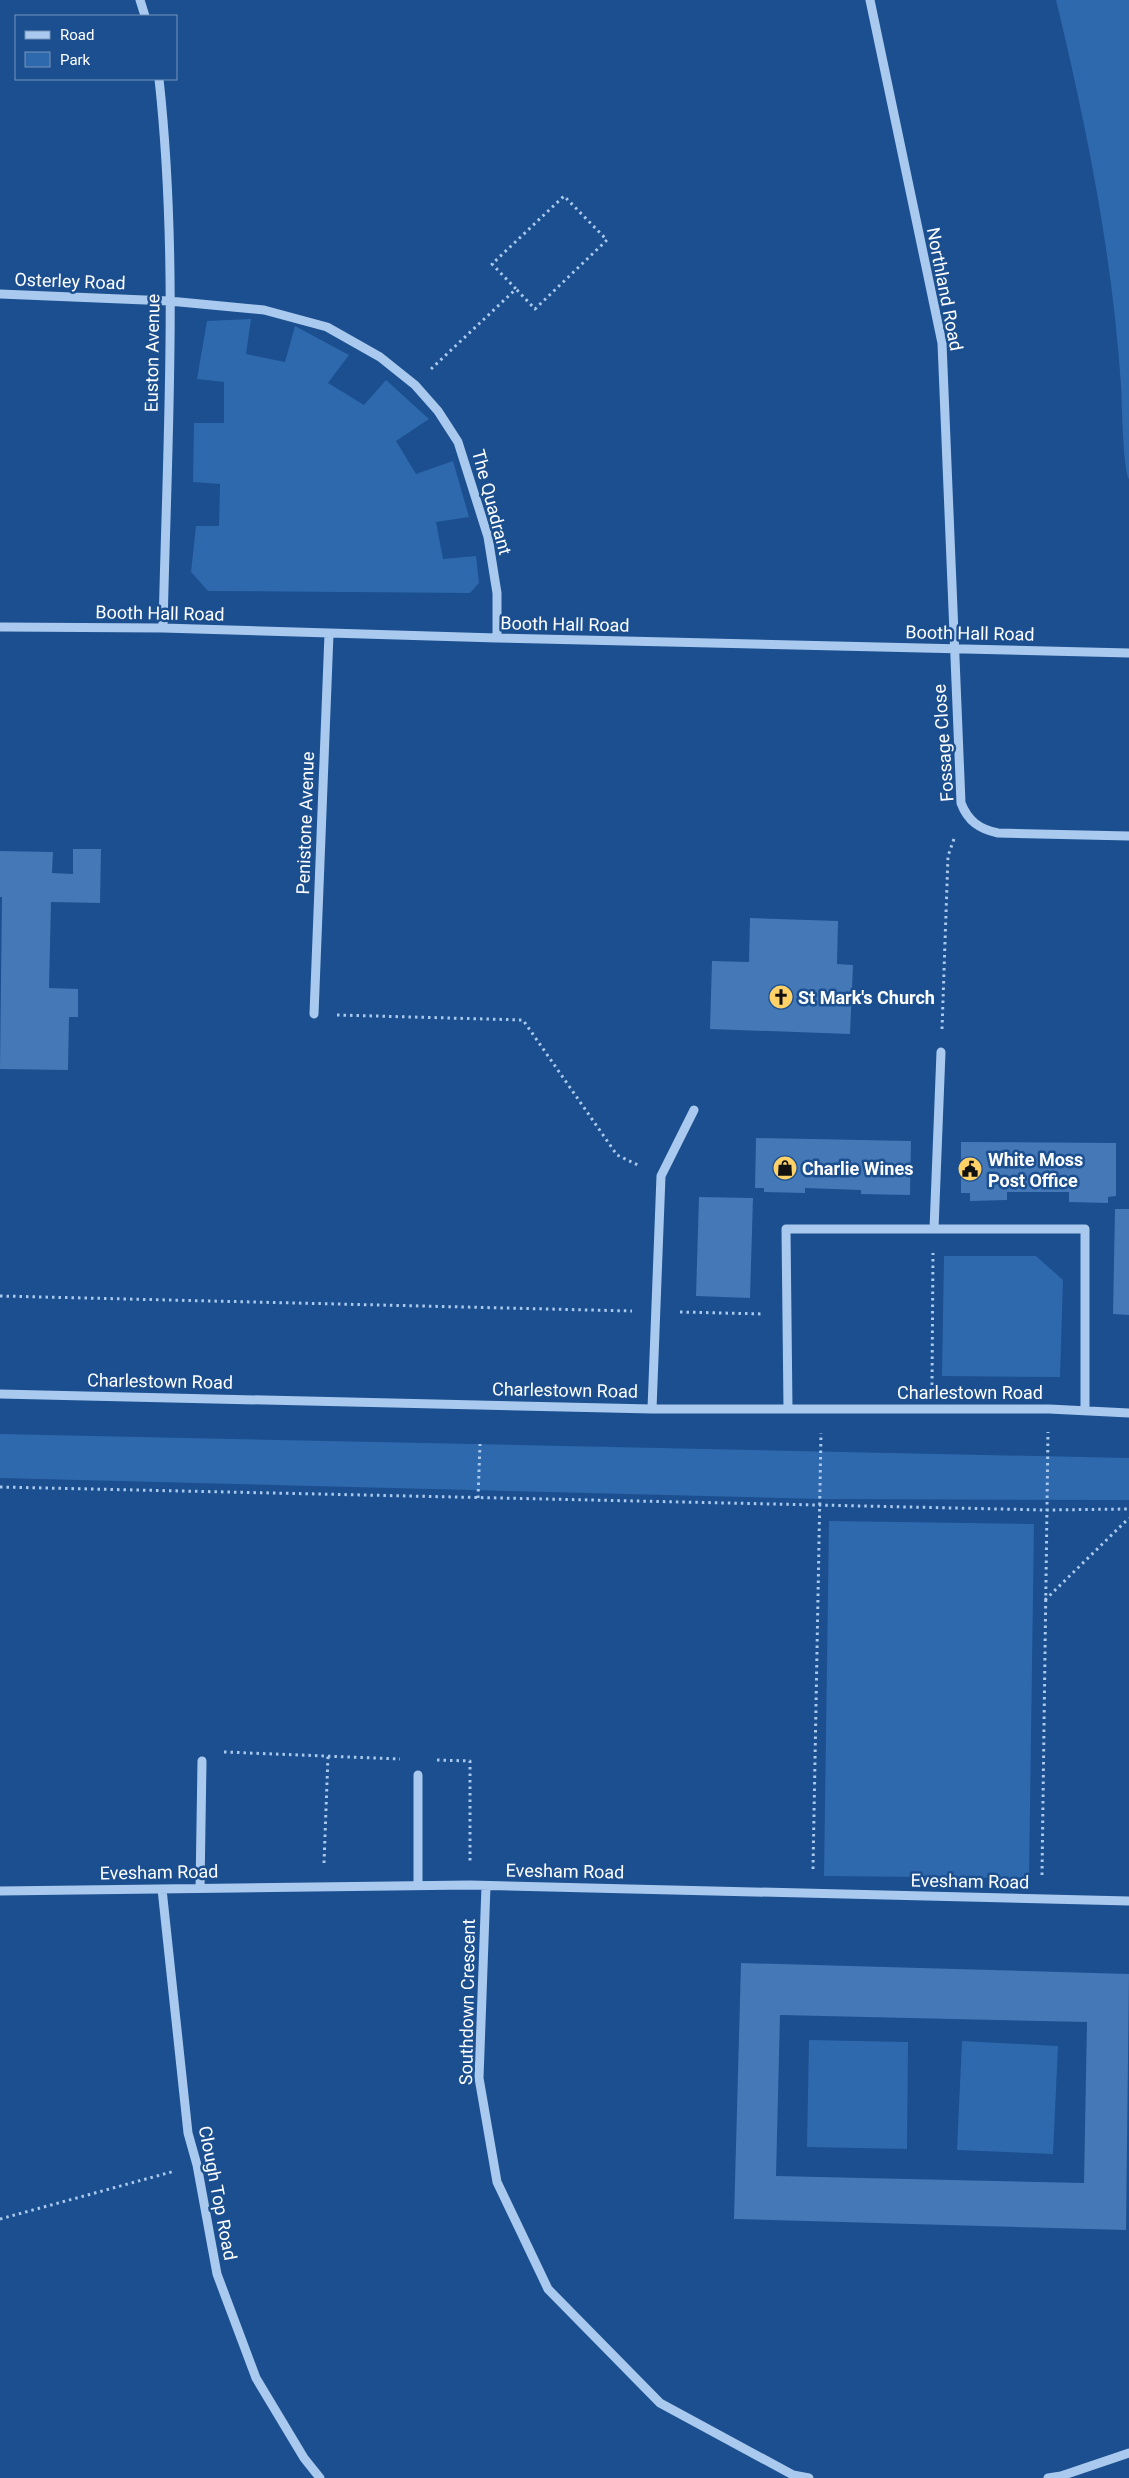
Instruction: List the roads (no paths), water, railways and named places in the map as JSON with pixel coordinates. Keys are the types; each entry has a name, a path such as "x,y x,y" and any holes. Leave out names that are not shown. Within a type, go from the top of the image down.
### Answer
{"street":[{"path":"142,0 145,15"},
{"name":"Northland Road","path":"870,0 942,343 954,649"},
{"name":"Euston Avenue","path":"159,80 167,152 170,301 163,628"},
{"name":"Osterley Road","path":"0,294 170,301"},
{"name":"The Quadrant","path":"170,301 264,310 327,327 380,357 415,385 438,411 458,442 473,486 488,537 497,594 497,638"},
{"name":"Booth Hall Road","path":"0,627 163,628 329,634 1129,652"},
{"name":"Penistone Avenue","path":"314,1014 329,634"},
{"name":"Fossage Close","path":"954,649 961,803 966,814 974,823 985,830 998,832 1129,836"},
{"path":"934,1229 941,1052"},
{"path":"652,1409 661,1176 694,1110"},
{"path":"788,1408 786,1229 1084,1229 1085,1410"},
{"name":"Charlestown Road","path":"0,1394 652,1409 822,1407 1049,1409 1129,1413"},
{"path":"200,1888 202,1761"},
{"path":"418,1775 418,1885"},
{"name":"Evesham Road","path":"0,1891 418,1885 1129,1901"},
{"name":"Southdown Crescent","path":"486,1886 479,2078 497,2182 548,2289 660,2404 793,2477 809,2478"},
{"name":"Clough Top Road","path":"162,1889 188,2133 197,2165 218,2274 256,2378 304,2458 320,2478"},
{"path":"1048,2478 1062,2477 1129,2453"}],"place":[{"name":"St Mark's Church","path":"781,997"},
{"name":"Charlie Wines","path":"785,1168"},
{"name":"White Moss Post Office","path":"970,1169"}]}
